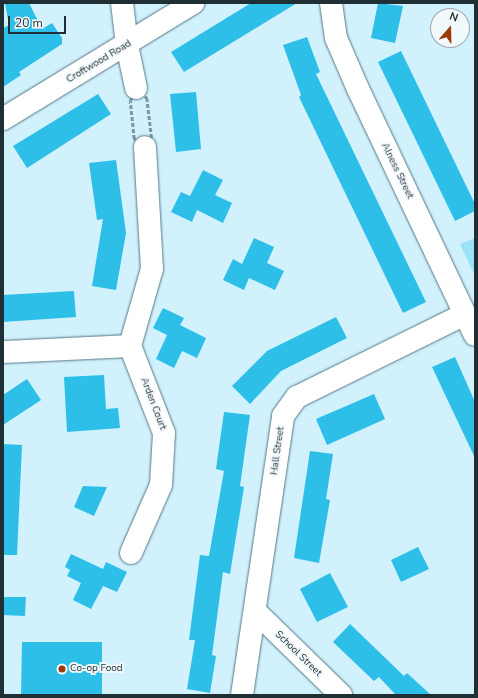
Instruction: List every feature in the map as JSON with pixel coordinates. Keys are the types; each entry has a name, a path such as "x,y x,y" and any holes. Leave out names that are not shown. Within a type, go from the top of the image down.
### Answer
{"street":[{"path":"122,3 126,45 136,88"},
{"name":"Croftwood Road","path":"3,119 194,3"},
{"name":"Alness Street","path":"331,3 336,38 358,89 475,335"},
{"path":"3,352 130,346 152,269 145,147"},
{"name":"Hall Street","path":"242,695 256,612 282,416 297,397 465,314"},
{"name":"Arden Court","path":"130,346 164,433 161,485 131,553"},
{"name":"School Street","path":"256,612 341,695"}],"path":[{"path":"136,88 147,98 152,140 145,147 134,139 130,101 136,88"}],"shaded area":[{"path":"475,238 475,276 460,244"}],"building":[{"path":"5,3 29,3 42,29 52,23 62,38 62,44 19,72 21,75 3,87 3,28 9,25"},
{"path":"251,3 297,3 184,72 171,52"},
{"path":"378,3 403,6 395,43 371,38"},
{"path":"307,37 320,72 316,74 426,302 403,313 299,97 301,95 283,45"},
{"path":"401,51 475,204 475,211 455,221 378,62"},
{"path":"196,92 201,149 176,152 170,94"},
{"path":"98,94 111,114 27,168 13,146"},
{"path":"116,160 126,233 116,290 92,286 103,219 97,220 89,163"},
{"path":"203,170 223,180 215,195 232,203 223,223 197,210 192,222 171,212 181,192 190,196"},
{"path":"254,238 274,247 267,263 284,271 275,290 249,278 244,290 223,280 233,259 242,264"},
{"path":"74,291 76,317 3,322 3,295"},
{"path":"163,308 184,318 180,325 206,338 197,358 182,351 174,368 156,359 167,335 153,328"},
{"path":"336,317 347,338 281,371 250,404 232,386 267,351"},
{"path":"455,357 475,402 475,458 432,367"},
{"path":"104,375 106,409 118,408 120,428 67,432 64,377"},
{"path":"27,379 41,400 3,425 3,395"},
{"path":"374,394 385,419 327,445 316,419"},
{"path":"224,412 250,415 240,486 244,487 230,574 223,572 212,655 216,656 210,693 187,689 195,640 189,640 200,555 209,556 224,471 216,469"},
{"path":"3,444 22,445 17,555 3,555"},
{"path":"310,451 333,454 326,499 330,500 319,563 294,558"},
{"path":"83,486 107,487 94,516 74,507"},
{"path":"418,547 429,569 401,582 391,560"},
{"path":"71,554 103,569 106,562 127,572 117,592 103,586 91,609 73,600 81,583 67,576 70,570 65,567"},
{"path":"330,573 348,607 317,622 300,589"},
{"path":"3,597 26,597 25,616 3,615"},
{"path":"350,624 404,676 407,673 431,695 396,695 379,677 374,681 333,642"},
{"name":"Co-op Food","path":"22,642 102,642 102,695 21,695"}],"place":[{"name":"Co-op Food","path":"62,669"}]}
